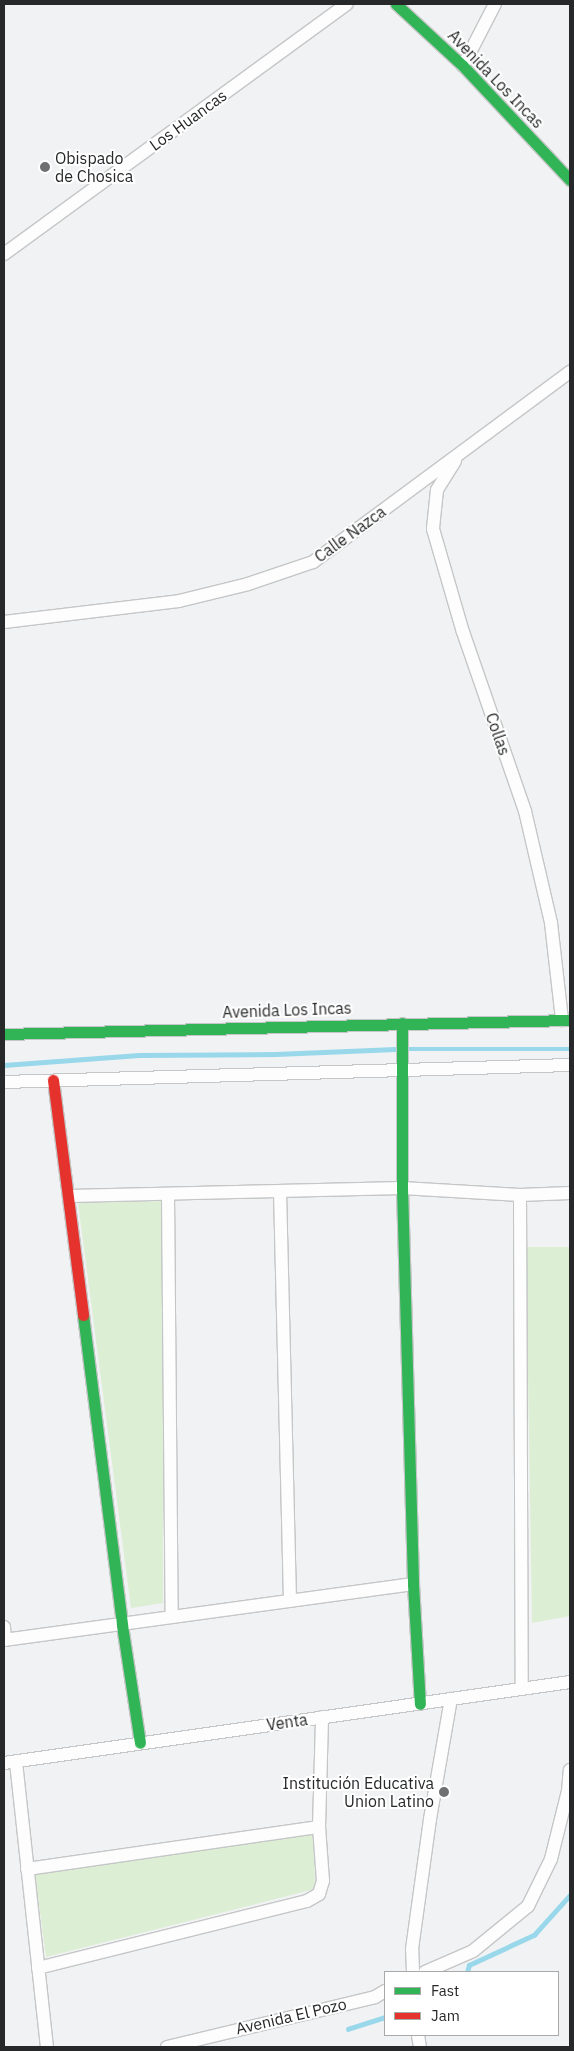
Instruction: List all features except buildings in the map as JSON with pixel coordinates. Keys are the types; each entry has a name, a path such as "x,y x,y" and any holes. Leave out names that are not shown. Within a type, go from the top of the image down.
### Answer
{"street":[{"name":"Los Huancas","path":"4,254 348,4"},
{"name":"Avenida Los Incas","path":"396,4 463,66 570,180"},
{"path":"463,66 495,4"},
{"name":"Calle Nazca","path":"4,622 179,601 248,584 313,562 570,372"},
{"name":"Collas","path":"458,456 437,490 432,529 463,632 525,811 551,923 566,1020"},
{"name":"Avenida Los Incas","path":"4,1034 566,1020"},
{"path":"402,1023 402,1188 413,1584 420,1704"},
{"path":"4,1082 402,1069 570,1066"},
{"path":"53,1080 70,1196 122,1624 140,1744"},
{"path":"70,1196 402,1188 520,1195 570,1193"},
{"path":"280,1191 290,1601"},
{"path":"168,1195 172,1617"},
{"path":"520,1195 522,1689"},
{"path":"4,1636 122,1624 413,1584"},
{"name":"Venta","path":"10,1762 570,1682"},
{"path":"412,1971 412,1949 430,1819 451,1699"},
{"path":"38,1968 307,1901 319,1894 323,1880 319,1827 322,1717"},
{"path":"10,1762 27,1869 47,2047"},
{"path":"427,1971 473,1951 528,1906 552,1859 568,1791 570,1770"},
{"path":"27,1869 319,1827"},
{"name":"Avenida El Pozo","path":"167,2047 375,1996 384,1992"}],"green space":[{"path":"163,1201 163,1603 131,1608 78,1203"},
{"path":"526,1247 570,1247 570,1616 532,1623"},
{"path":"314,1833 315,1889 46,1957 35,1874"}],"waterway":[{"path":"4,1065 139,1055 276,1054 395,1049"},
{"path":"408,1049 570,1049"},
{"path":"467,1971 469,1965 534,1935 570,1895"},
{"path":"348,2029 384,2017"}],"traffic: fast":[{"path":"396,4 463,66 570,180"},
{"path":"4,1034 570,1020"},
{"path":"402,1023 402,1188 413,1584 420,1704"},
{"path":"83,1315 122,1625 140,1743"}],"traffic: jam":[{"path":"53,1080 83,1315"}],"place":[{"name":"Obispado de Chosica","path":"45,167"},
{"name":"Institución Educativa Union Latino","path":"444,1792"}]}
